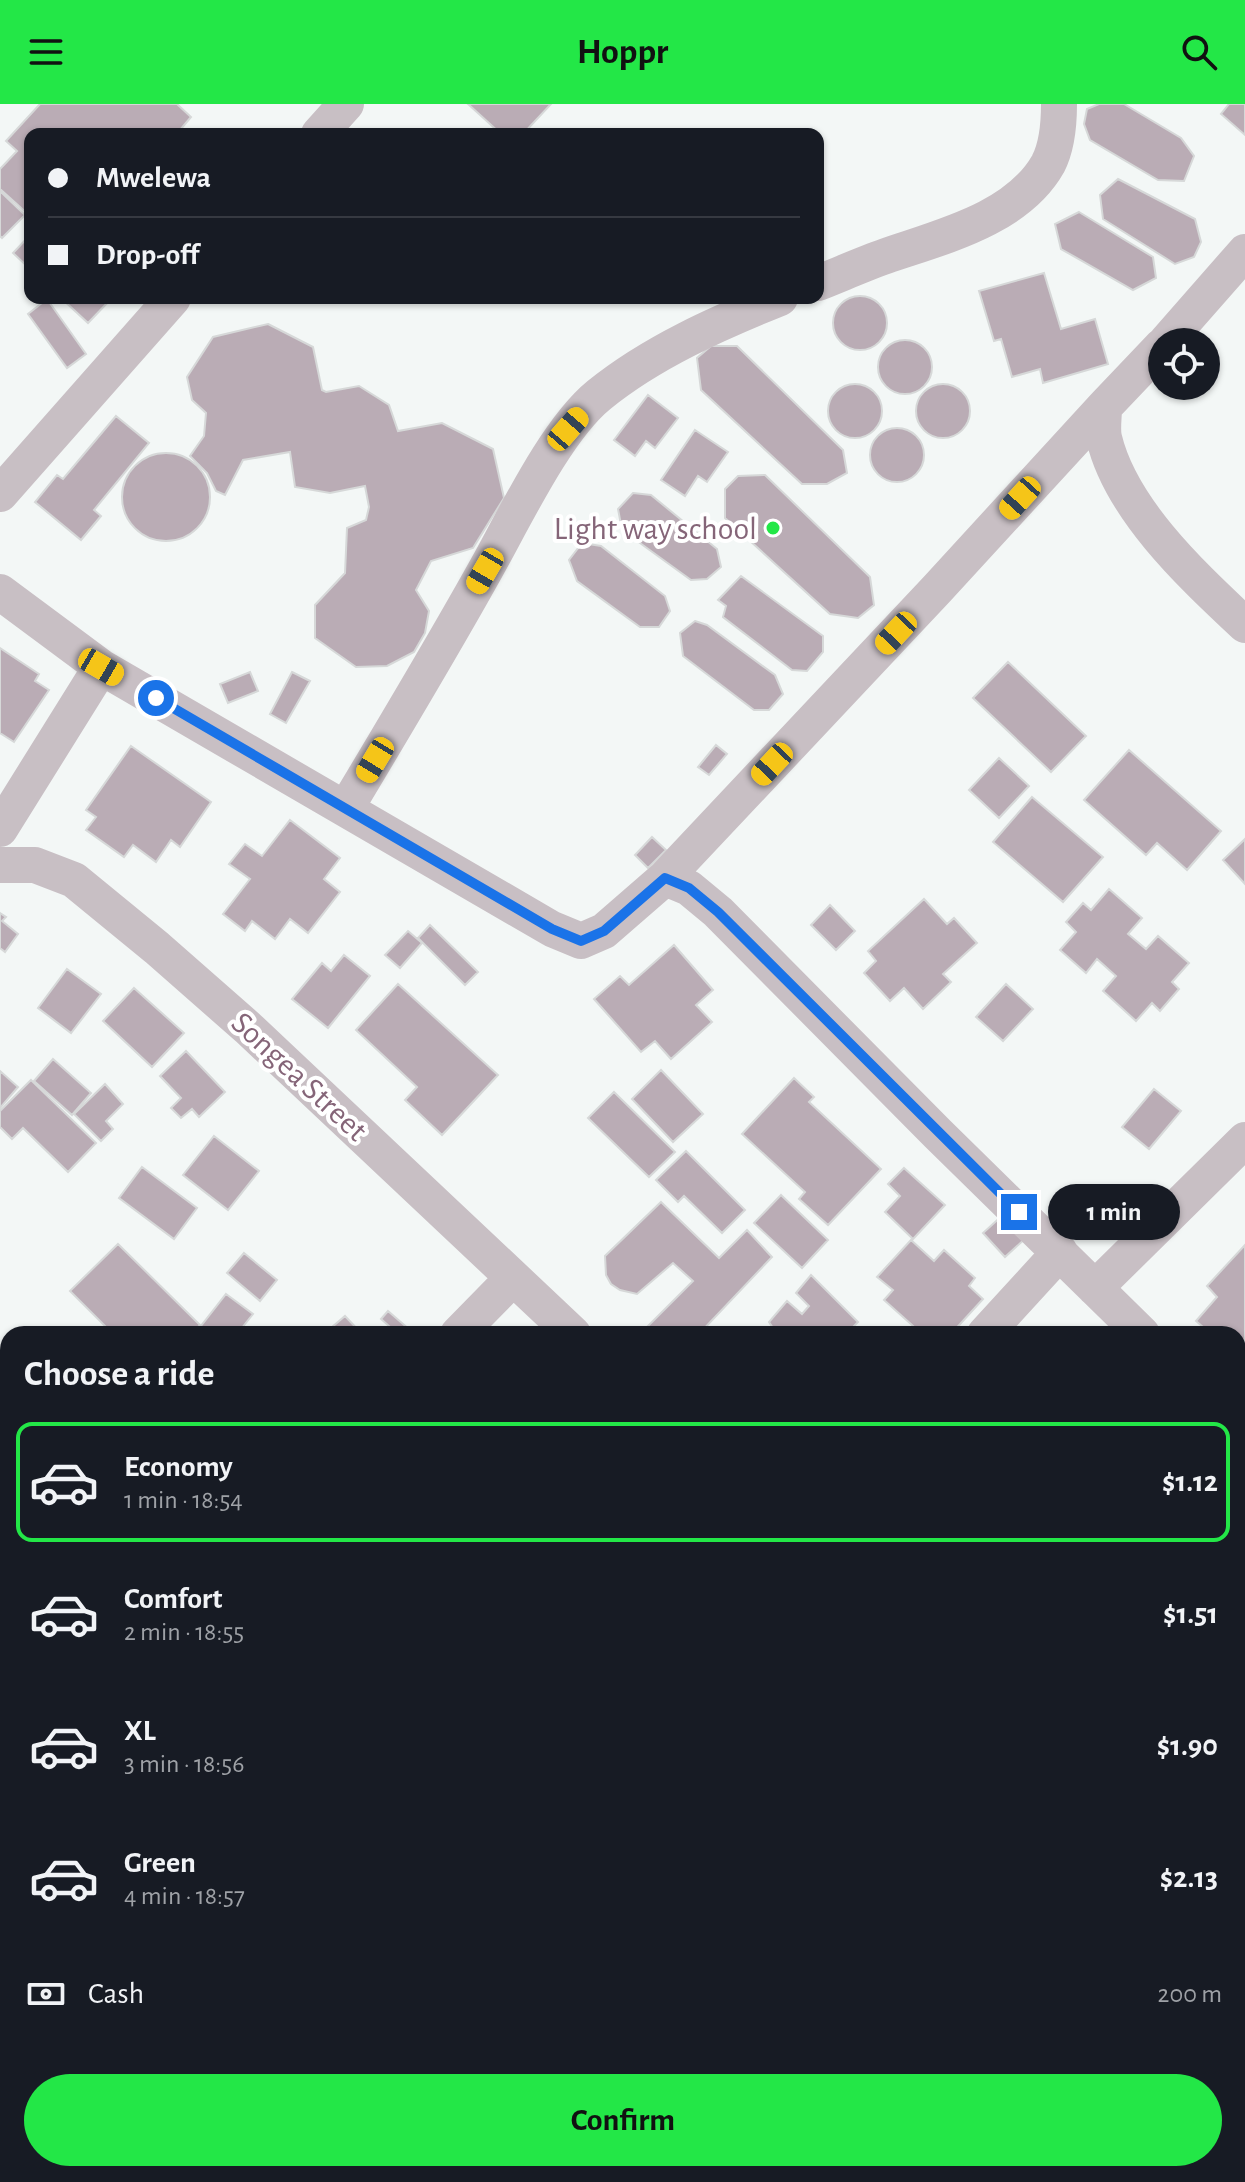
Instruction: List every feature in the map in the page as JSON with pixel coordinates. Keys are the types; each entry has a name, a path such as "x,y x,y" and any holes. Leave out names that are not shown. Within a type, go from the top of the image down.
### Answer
{"street":[{"path":"324,128 346,104"},
{"path":"824,281 965,228 1005,206 1030,186 1048,163 1059,124 1059,104"},
{"path":"1178,328 1245,252"},
{"path":"0,494 168,304"},
{"path":"346,808 568,429 597,396 654,358 734,316 765,304"},
{"path":"0,592 101,667 552,929 581,941 604,931 665,878 1148,361"},
{"path":"1104,407 1103,437 1117,471 1145,522 1245,625"},
{"path":"0,829 101,667"},
{"name":"Songea Street","path":"0,865 35,865 74,880 248,1028 564,1326"},
{"path":"665,878 689,888 718,912 1134,1326"},
{"path":"1095,1288 1245,1140"},
{"path":"992,1326 1060,1252"},
{"path":"466,1326 513,1278"}],"building":[{"path":"40,104 177,104 191,117 182,128 24,128 24,211 0,189 0,169 17,151 6,141"},
{"path":"468,104 551,104 529,128 494,128"},
{"path":"1099,104 1124,104 1181,138 1194,156 1184,181 1158,180 1090,140 1084,124 1087,109"},
{"path":"1229,104 1245,104 1245,135 1221,114"},
{"path":"1118,179 1195,219 1201,242 1194,257 1175,264 1103,219 1100,195"},
{"path":"0,191 24,216 2,238"},
{"path":"1079,212 1153,257 1156,278 1133,290 1061,249 1055,224"},
{"path":"24,241 24,263 13,253"},
{"path":"1044,273 1061,329 1095,319 1108,364 1043,383 1040,369 1012,377 1001,339 994,341 979,291"},
{"path":"860,296 879,304 887,323 879,342 860,350 841,342 833,323 841,304"},
{"path":"41,304 51,304 86,354 67,368 28,314"},
{"path":"67,304 106,304 88,323"},
{"path":"268,324 313,347 322,390 326,392 359,386 389,405 398,431 442,423 493,449 504,498 473,548 431,561 416,590 429,611 425,633 414,652 387,666 356,667 315,638 315,605 345,573 347,528 366,520 369,507 365,486 330,493 295,487 290,452 243,460 225,495 216,491 207,473 190,456 204,436 206,413 192,400 187,377 213,337"},
{"path":"905,340 924,348 932,367 924,386 905,394 886,386 878,367 886,348"},
{"path":"711,346 737,346 843,450 847,473 827,484 802,484 701,390 697,358"},
{"path":"855,384 874,392 882,411 874,430 855,438 836,430 828,411 836,392"},
{"path":"943,384 962,392 970,411 962,430 943,438 924,430 916,411 924,392"},
{"path":"648,395 678,418 655,448 646,441 635,456 614,440"},
{"path":"116,416 149,443 94,510 101,516 81,540 35,502 57,475 63,479"},
{"path":"897,428 916,436 924,455 916,474 897,482 878,474 870,455 878,436"},
{"path":"695,430 728,452 707,482 698,476 685,496 661,480"},
{"path":"166,453 191,460 203,472 210,497 203,522 191,534 166,541 141,534 129,522 122,497 129,472 141,460"},
{"path":"765,475 870,577 874,605 858,618 830,614 725,518 725,489 738,476"},
{"path":"633,493 651,495 717,549 721,567 707,579 691,580 622,530 618,509"},
{"path":"582,543 601,546 665,596 670,611 659,627 640,627 577,581 569,560"},
{"path":"741,576 823,636 823,652 807,671 792,670 723,617 726,606 718,600"},
{"path":"695,621 707,625 775,675 783,694 769,710 754,710 683,656 680,633"},
{"path":"0,648 39,674 35,681 49,690 14,742 0,733"},
{"path":"1008,662 1086,736 1051,772 973,698"},
{"path":"250,672 258,691 228,703 220,684"},
{"path":"292,672 310,681 286,723 270,714"},
{"path":"716,745 727,754 709,775 698,767"},
{"path":"131,746 211,802 180,847 171,840 156,862 133,845 124,857 86,830 96,817 86,810"},
{"path":"1129,750 1221,831 1187,870 1157,843 1146,855 1084,800"},
{"path":"999,758 1029,786 999,818 969,790"},
{"path":"1032,797 1103,857 1063,902 993,842"},
{"path":"290,820 340,858 324,879 340,892 308,933 290,919 275,939 252,921 245,931 223,914 250,879 229,864 245,844 262,856"},
{"path":"652,837 666,850 648,868 635,855"},
{"path":"1245,839 1245,884 1223,860"},
{"path":"1109,889 1142,918 1128,934 1146,949 1158,936 1189,963 1172,982 1179,989 1160,1011 1152,1003 1136,1021 1103,991 1116,976 1097,959 1086,973 1060,950 1076,932 1066,922 1083,903 1091,910"},
{"path":"924,899 947,924 954,918 977,943 943,974 951,982 923,1009 904,988 890,1001 864,973 876,961 868,951"},
{"path":"830,905 855,931 836,950 811,925"},
{"path":"0,913 6,917 2,921 18,934 5,952 0,948"},
{"path":"430,925 478,972 465,985 418,938"},
{"path":"408,931 422,943 400,968 385,955"},
{"path":"674,945 713,990 696,1005 712,1022 671,1059 655,1041 641,1052 594,999 620,976 629,985"},
{"path":"344,955 370,976 328,1028 292,999 322,963 331,971"},
{"path":"67,969 101,994 71,1033 38,1008"},
{"path":"398,984 498,1075 442,1135 405,1100 417,1087 356,1030"},
{"path":"1006,984 1033,1009 1003,1041 976,1017"},
{"path":"134,988 184,1033 152,1067 103,1021"},
{"path":"186,1051 225,1092 199,1117 192,1109 181,1118 171,1108 181,1098 160,1076"},
{"path":"53,1059 91,1093 72,1115 34,1081"},
{"path":"661,1070 703,1114 673,1142 632,1099"},
{"path":"0,1071 18,1087 0,1108"},
{"path":"794,1078 814,1097 809,1102 881,1169 828,1225 799,1199 805,1192 742,1134"},
{"path":"31,1080 96,1143 68,1172 23,1128 12,1139 0,1127 0,1111"},
{"path":"105,1084 123,1104 106,1121 113,1129 101,1141 74,1114"},
{"path":"1154,1089 1181,1111 1149,1149 1122,1127"},
{"path":"614,1092 675,1152 649,1177 588,1118"},
{"path":"214,1136 259,1171 228,1210 183,1175"},
{"path":"686,1151 745,1210 722,1233 684,1196 678,1202 656,1180"},
{"path":"142,1167 197,1208 174,1239 119,1198"},
{"path":"904,1168 945,1205 913,1239 885,1212 900,1196 888,1184"},
{"path":"781,1195 828,1240 802,1268 754,1223"},
{"path":"661,1202 719,1258 747,1230 772,1257 707,1326 648,1326 693,1281 673,1263 637,1294 620,1290 611,1284 606,1275 605,1256"},
{"path":"1004,1214 1027,1237 1005,1257 983,1233"},
{"path":"911,1240 934,1261 944,1250 975,1278 969,1286 983,1299 958,1326 913,1326 884,1300 893,1290 877,1277"},
{"path":"118,1244 200,1325 105,1326 70,1291"},
{"path":"1245,1245 1245,1326 1202,1326 1196,1321 1217,1297 1207,1286"},
{"path":"244,1253 277,1280 260,1301 227,1273"},
{"path":"811,1275 858,1322 854,1326 772,1326 769,1322 787,1301 802,1314 809,1306 796,1293"},
{"path":"226,1294 253,1314 243,1326 201,1326"},
{"path":"388,1311 405,1326 389,1326 381,1319"},
{"path":"345,1316 354,1326 333,1326"}],"place":[{"name":"Light way school","path":"773,528"}],"route":[{"path":"156,698 552,929 581,941 604,931 665,878 689,888 718,912 1019,1212"}]}
